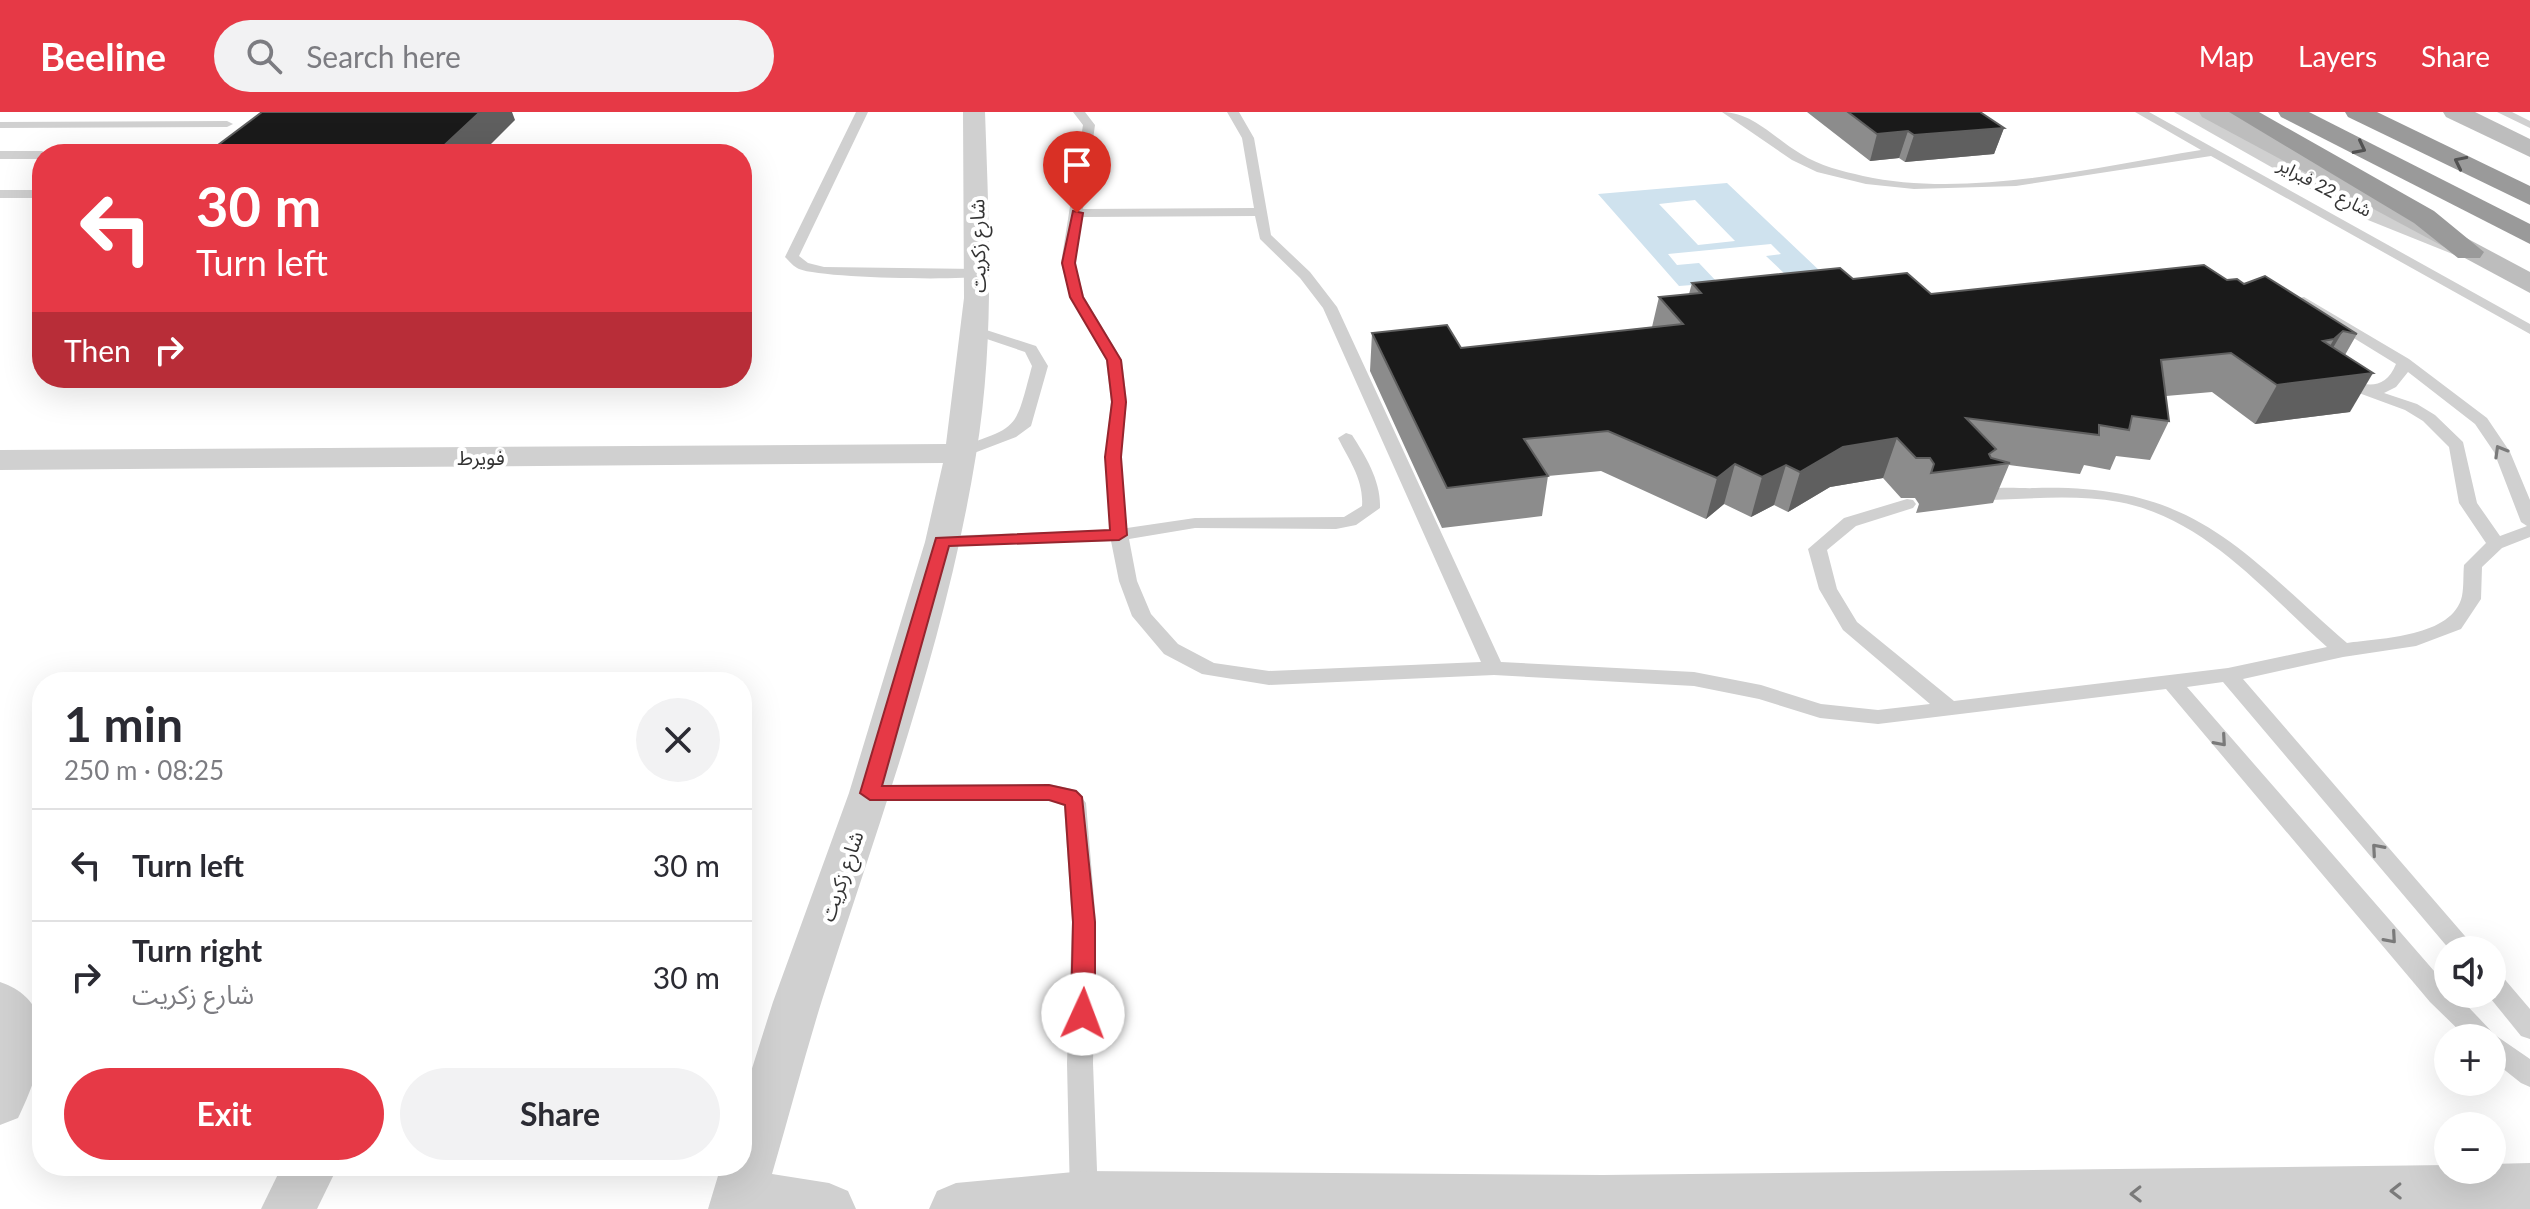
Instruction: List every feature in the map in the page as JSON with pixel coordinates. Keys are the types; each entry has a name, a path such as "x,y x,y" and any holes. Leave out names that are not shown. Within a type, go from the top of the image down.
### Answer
{"highway":[{"path":"2241,112 2424,217 2469,252"},
{"path":"2290,112 2530,235"},
{"path":"2357,112 2530,197"}],"main road":[{"name":"شارع 22 فبراير","path":"2211,112 2530,284"},
{"path":"2455,112 2530,149"}],"street":[{"name":"شارع زكريت","path":"752,1155 797,1002 870,793 942,542 961,453 977,331 974,112"},
{"name":"شارع 22 فبراير","path":"2185,112 2379,216 2469,252"},
{"name":"فويرط","path":"0,460 961,453"},
{"path":"0,1002 17,1023 20,1048 13,1079 0,1102"},
{"path":"288,1209 306,1176"},
{"name":"شارع زكريت","path":"738,1202 746,1176"},
{"path":"956,1209 1084,1197 1604,1205 2530,1189"},
{"path":"738,1202 829,1209"}],"lane":[{"path":"0,115 5,112"},
{"path":"64,125 83,112"},
{"path":"862,112 792,257 803,266 824,271 978,273"},
{"path":"1079,112 1089,125 1068,263 1077,297 1114,360 1119,402 1113,457 1119,535 1128,581 1142,616 1171,649 1209,669 1269,678 1494,668 1694,679 1761,692 1820,711 1878,717 2228,675 2343,650 2416,640 2454,625 2471,599 2473,565 2496,544 2530,531"},
{"path":"1233,112 1248,138 1265,236 1305,275 1330,307 1494,668"},
{"path":"1728,112 1751,122 1793,156 1818,168 1879,182 1933,185 2036,180 2214,152"},
{"path":"2141,112 2530,330"},
{"path":"2503,112 2530,125"},
{"path":"0,125 227,124"},
{"path":"0,155 32,155"},
{"path":"0,194 32,194"},
{"path":"1077,213 1262,212"},
{"path":"2287,297 2331,316 2404,362 2481,421 2502,452 2530,522"},
{"path":"961,453 1010,434 1025,423 1040,366 1031,349 977,331"},
{"path":"2362,391 2386,389 2398,379 2404,362"},
{"path":"2323,376 2411,407 2429,418 2457,446 2468,503 2496,544"},
{"path":"942,542 1119,535 1195,523 1300,525 1350,521 1371,508 1373,495 1367,475 1346,438"},
{"path":"1985,495 2122,497 2169,513 2200,528 2265,577 2343,650"},
{"path":"1907,504 1850,522 1817,549 1828,589 1850,626 1949,708"},
{"path":"2228,675 2453,936"},
{"path":"2170,681 2439,994 2470,1024"},
{"path":"870,793 1049,792 1068,796 1075,803 1084,922 1080,1063 1084,1197"},
{"path":"2506,999 2530,1028"},
{"path":"2506,1056 2530,1075"}],"water":[{"path":"1727,183 1821,272 1786,275 1766,256 1781,254 1771,244 1668,254 1677,265 1699,263 1718,283 1679,286 1598,194","holes":["1695,200 1735,241 1698,245 1659,204"]}],"building":[{"path":"262,112 480,112 446,144 219,144"},
{"path":"1848,112 1980,112 2004,128 1914,135 1908,131 1877,134"},
{"path":"2204,265 2227,280 2237,279 2244,284 2265,276 2357,334 2343,331 2334,339 2323,341 2373,373 2277,385 2231,353 2161,360 2169,421 2132,416 2129,430 2099,425 2099,435 1966,418 1996,449 1989,454 1991,458 2010,463 1931,473 1934,464 1930,458 1916,458 1897,438 1843,447 1800,472 1786,465 1762,477 1735,464 1717,478 1608,431 1524,439 1548,476 1447,488 1372,333 1447,325 1461,348 1683,324 1659,297 1701,293 1692,283 1840,268 1853,279 1907,273 1931,294"}],"route":[{"path":"1077,213 1068,263 1077,297 1114,360 1119,402 1113,457 1119,535 942,542 870,793 1049,792 1068,796 1075,803 1082,864 1083,1014"}]}
